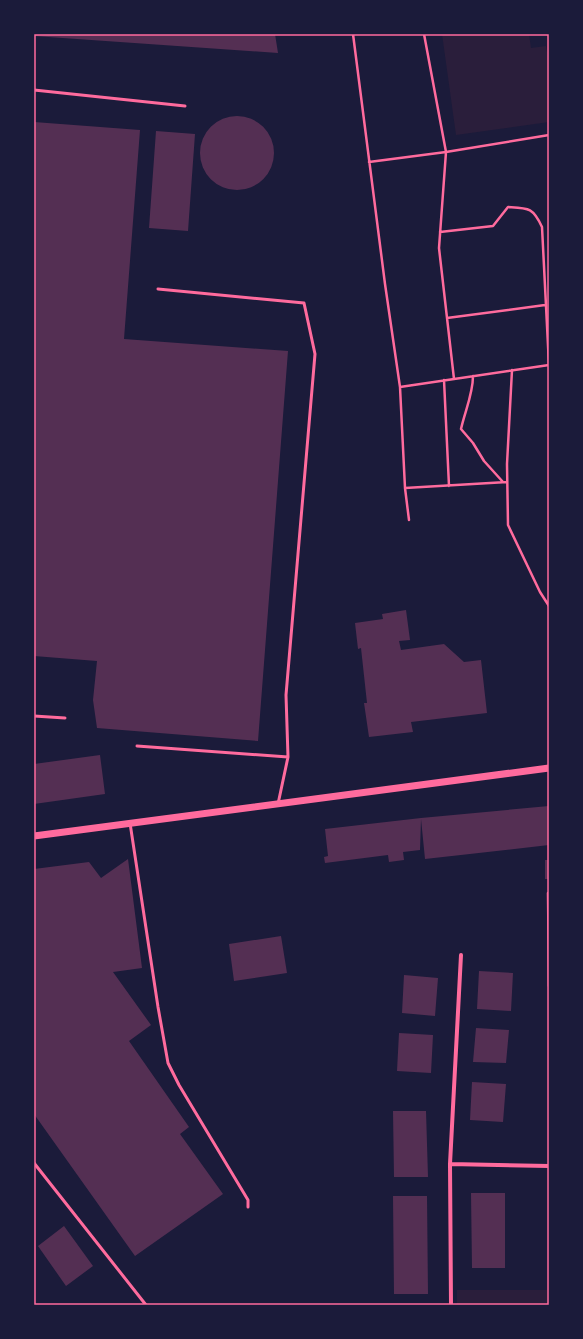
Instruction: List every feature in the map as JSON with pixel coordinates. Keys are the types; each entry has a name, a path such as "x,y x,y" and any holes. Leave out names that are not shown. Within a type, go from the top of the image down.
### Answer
{"street":[{"path":"34,836 549,768"},
{"path":"451,1305 450,1164 461,955"},
{"path":"450,1164 549,1166"}],"lane":[{"path":"34,90 186,106"},
{"path":"158,289 304,303 315,354 286,695 288,757 278,804"},
{"path":"34,716 65,718"},
{"path":"137,746 288,757"},
{"path":"130,823 168,1063 248,1200 248,1207"},
{"path":"34,1163 146,1305"}],"path":[{"path":"353,34 400,387 405,488 409,520"},
{"path":"424,34 446,152 439,248 454,379"},
{"path":"369,162 446,152 549,135"},
{"path":"400,387 549,365 542,227 536,215 526,208 508,207 493,226 440,232"},
{"path":"447,318 545,305"},
{"path":"512,370 507,482 508,525 540,592 549,606"},
{"path":"473,376 473,386 465,412 462,429 484,461 503,482"},
{"path":"444,380 449,486"},
{"path":"405,488 507,482"},
{"path":"549,893 549,986"}],"shaded area":[{"path":"442,34 529,34 531,48 546,46 549,65 549,122 456,135"},
{"path":"457,1290 549,1290 549,1305 457,1305"}],"building":[{"path":"34,34 275,34 278,53 34,36"},
{"path":"230,116 244,116 258,122 268,132 274,146 272,167 268,174 258,184 244,190 230,190 216,184 206,174 200,160 200,146 206,132 216,122"},
{"path":"34,122 140,130 124,339 288,351 258,741 97,728 93,700 97,661 34,656"},
{"path":"156,131 195,134 188,231 149,228"},
{"path":"406,610 410,640 399,641 401,650 444,644 464,662 481,660 487,713 411,722 413,732 369,737 364,703 367,703 361,648 358,649 355,623 383,619 382,614"},
{"path":"100,755 105,794 34,804 34,764"},
{"path":"549,806 549,845 425,859 421,819 420,850 403,852 404,860 389,862 388,855 325,863 324,857 328,856 325,829 421,818"},
{"path":"128,859 142,968 113,972 151,1025 129,1041 189,1127 180,1134 223,1194 135,1256 34,1114 34,869 89,862 101,878"},
{"path":"545,860 549,860 549,879 545,879"},
{"path":"281,936 287,973 234,981 229,944"},
{"path":"479,971 513,973 511,1011 477,1009"},
{"path":"404,975 438,978 435,1016 402,1013"},
{"path":"476,1028 509,1030 506,1063 473,1062"},
{"path":"399,1033 433,1035 431,1073 397,1071"},
{"path":"472,1082 506,1084 503,1122 470,1120"},
{"path":"393,1111 426,1111 428,1177 394,1177"},
{"path":"471,1193 505,1193 505,1268 472,1268"},
{"path":"393,1196 427,1196 428,1294 394,1294"},
{"path":"64,1226 93,1266 66,1286 38,1246"}]}
